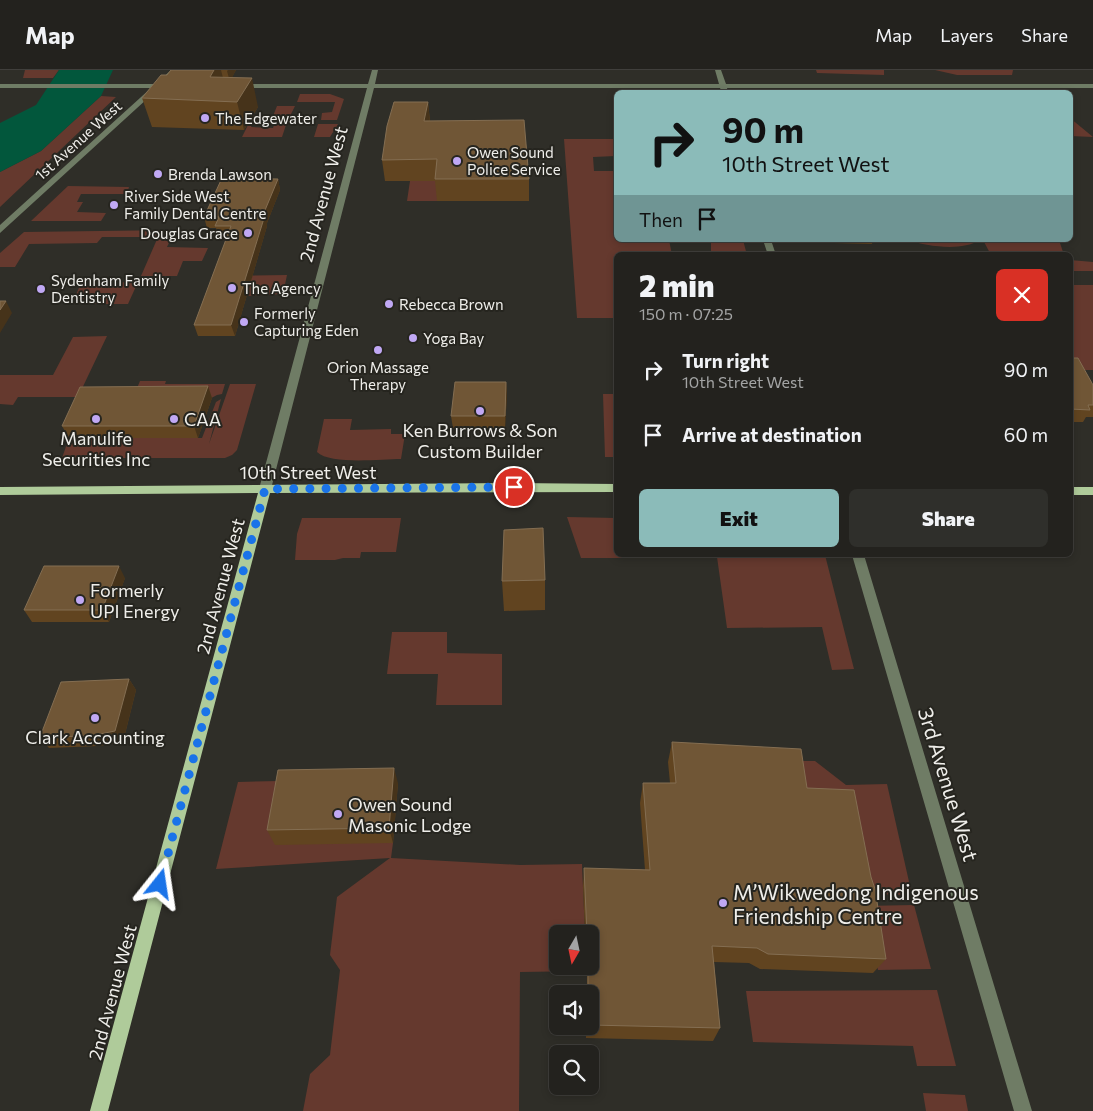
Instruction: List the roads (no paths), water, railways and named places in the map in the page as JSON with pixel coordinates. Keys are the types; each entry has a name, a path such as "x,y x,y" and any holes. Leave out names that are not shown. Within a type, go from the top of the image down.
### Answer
{"main road":[{"name":"10th Street West","path":"0,491 504,487 614,488"},
{"name":"2nd Avenue West","path":"100,1111 265,489"},
{"path":"1073,491 1093,491"}],"street":[{"name":"1st Avenue West","path":"0,230 175,70"},
{"name":"2nd Avenue West","path":"265,489 375,70"},
{"path":"718,70 724,90"},
{"path":"0,86 177,86"},
{"path":"226,86 724,90 1093,86"},
{"name":"3rd Avenue West","path":"859,557 1023,1111"}],"place":[{"name":"The Edgewater","path":"205,118"},
{"name":"Owen Sound Police Service","path":"457,161"},
{"name":"Brenda Lawson","path":"158,174"},
{"name":"River Side West Family Dental Centre","path":"114,205"},
{"name":"Douglas Grace","path":"248,233"},
{"name":"The Agency","path":"232,288"},
{"name":"Sydenham Family Dentistry","path":"41,289"},
{"name":"Rebecca Brown","path":"389,304"},
{"name":"Formerly Capturing Eden","path":"244,322"},
{"name":"Yoga Bay","path":"413,338"},
{"name":"Orion Massage Therapy","path":"378,350"},
{"name":"Ken Burrows & Son Custom Builder","path":"480,411"},
{"name":"Manulife Securities Inc","path":"96,419"},
{"name":"CAA","path":"174,419"},
{"name":"Formerly UPI Energy","path":"80,600"},
{"name":"Clark Accounting","path":"95,718"},
{"name":"Owen Sound Masonic Lodge","path":"338,814"},
{"name":"M’Wikwedong Indigenous Friendship Centre","path":"723,903"}]}
